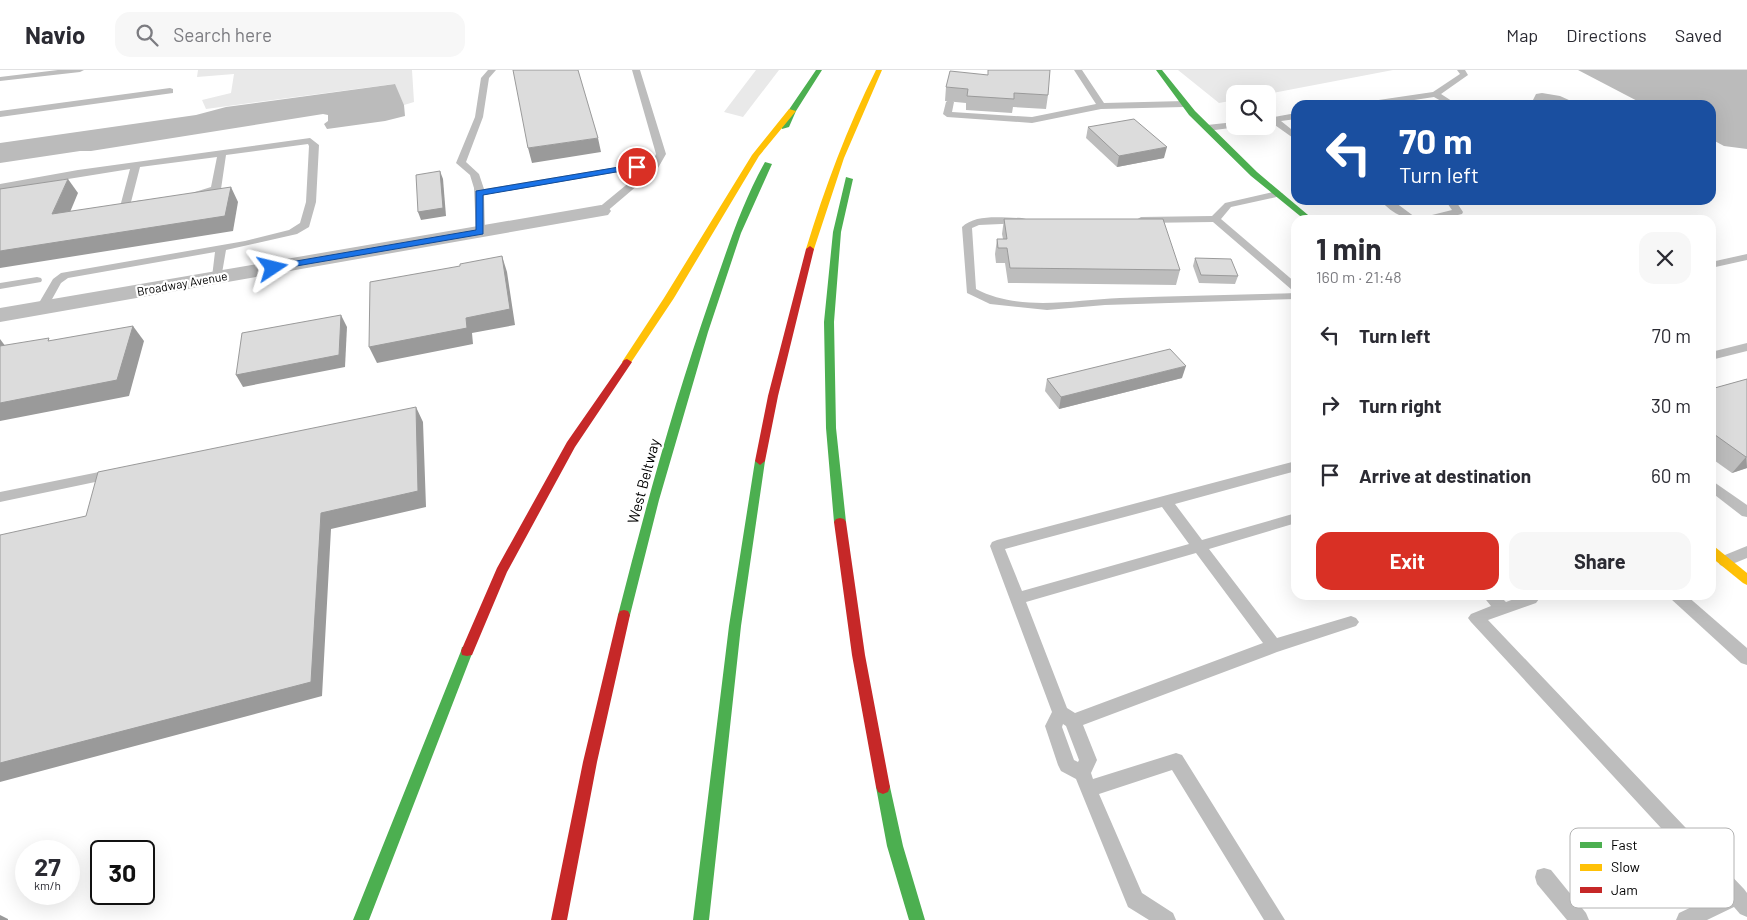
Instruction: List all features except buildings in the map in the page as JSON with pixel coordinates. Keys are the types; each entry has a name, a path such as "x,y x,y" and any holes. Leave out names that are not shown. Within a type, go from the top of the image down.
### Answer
{"main road":[{"name":"West Beltway","path":"559,920 582,799 625,611 692,366 738,231 792,111 819,70"},
{"path":"1159,70 1184,104 1207,128 1254,174 1291,205"},
{"path":"868,124 877,75"},
{"path":"701,920 736,616 762,449 799,289 823,208 846,144 877,75"},
{"path":"361,920 446,700 501,571 570,446 669,298 756,155 792,111"},
{"path":"851,169 837,232 829,322 831,428 848,595 867,708 896,846 917,920"},
{"path":"1292,205 1304,215"},
{"path":"1716,554 1747,580"}],"street":[{"name":"Broadway Avenue","path":"0,315 601,211"}],"lane":[{"path":"0,79 80,70"},
{"path":"480,232 479,193 474,174 461,163 479,117 485,78 492,70"},
{"path":"601,211 656,163 661,154 636,70"},
{"path":"1078,70 1100,106"},
{"path":"1397,100 1435,94 1464,75 1461,70"},
{"path":"0,114 170,91"},
{"path":"1435,94 1445,100"},
{"path":"950,102 947,114 1032,120 1100,106 1184,104"},
{"path":"1276,120 1291,117"},
{"path":"1276,124 1291,135"},
{"path":"1207,128 1226,126"},
{"path":"0,187 310,140 314,145 311,202 305,225 293,232 221,248 65,275 57,281 42,308"},
{"path":"190,196 216,189 222,152"},
{"path":"479,193 656,163"},
{"path":"136,165 126,203 132,205 152,202"},
{"path":"1215,219 1228,205 1278,194"},
{"path":"1392,205 1407,215"},
{"path":"1445,215 1458,212 1453,205"},
{"path":"1129,220 1215,219 1291,284"},
{"path":"1032,221 977,222 967,227 970,291 990,301 1047,307 1105,302 1291,296"},
{"path":"217,277 221,248"},
{"path":"1716,264 1747,257"},
{"path":"0,286 37,280"},
{"path":"1716,355 1747,347"},
{"path":"1067,717 1017,599 997,546 1291,467"},
{"path":"0,497 127,471"},
{"path":"1716,489 1747,512"},
{"path":"1165,501 1274,646"},
{"path":"1017,599 1291,519"},
{"path":"1725,561 1747,552"},
{"path":"1495,600 1503,609"},
{"path":"1528,600 1476,618 1673,828"},
{"path":"1682,600 1747,658"},
{"path":"1166,920 1135,900 1085,781 1067,765 1053,726 1067,717 1274,646 1351,622"},
{"path":"1085,781 1176,761 1275,920"},
{"path":"1544,877 1579,920"},
{"path":"1686,920 1721,908"}],"shaded area":[{"path":"198,70 412,70 414,102 404,105 394,84 206,109 202,100 231,93 234,74 197,77"},
{"path":"756,70 779,70 743,117 724,112"},
{"path":"1178,70 1393,70 1276,92 1276,85 1226,85 1226,102 1219,103"},
{"path":"1578,70 1747,70 1747,149 1724,146 1716,142 1716,100 1635,100"},
{"path":"395,84 404,105 405,116 385,121 327,129 324,124 328,121 328,115 323,114 91,151 0,163 0,143 196,115 226,107"},
{"path":"1536,94 1560,96 1569,100 1533,100"}],"traffic: fast":[{"path":"785,127 792,111 819,70"},
{"path":"1159,70 1192,113 1254,174 1291,204"},
{"path":"624,615 653,500 703,332 737,233 768,164"},
{"path":"840,522 831,428 829,322 837,232 849,179"},
{"path":"1292,205 1304,215"},
{"path":"701,920 735,626 760,461"},
{"path":"361,920 467,651"},
{"path":"883,787 895,846 917,920"}],"traffic: slow":[{"path":"810,249 840,158 879,70"},
{"path":"627,362 669,298 756,155 792,111"},
{"path":"1716,554 1747,580"}],"traffic: jam":[{"path":"760,461 773,396 810,249"},
{"path":"467,651 501,571 571,445 627,362"},
{"path":"840,522 858,655 883,787"},
{"path":"559,920 590,762 624,615"}],"route":[{"path":"273,268 480,232 479,193 637,167"}]}
